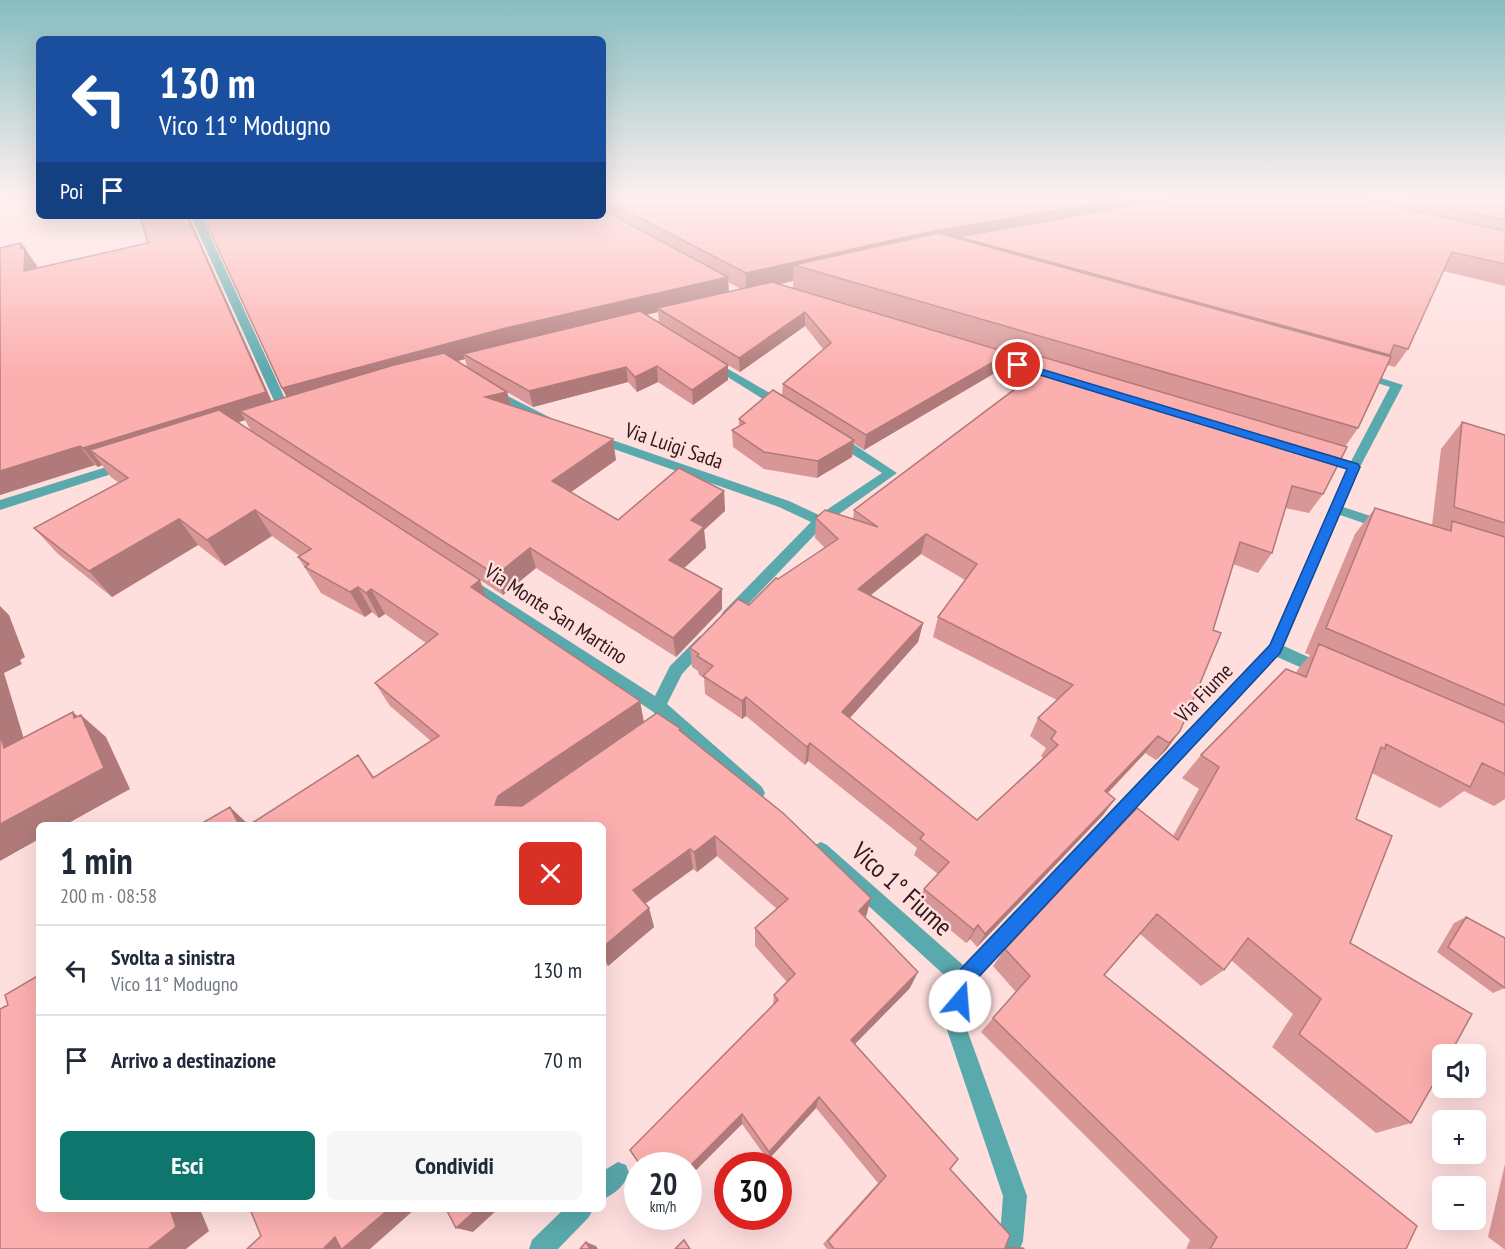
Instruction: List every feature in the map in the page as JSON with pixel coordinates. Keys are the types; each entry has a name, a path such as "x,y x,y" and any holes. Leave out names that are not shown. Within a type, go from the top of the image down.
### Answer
{"street":[{"path":"215,257 287,414"},
{"path":"704,358 792,412"},
{"name":"Via Fiume","path":"964,979 1275,649 1336,509 1348,465 1397,385 1352,372"},
{"path":"483,385 521,409 554,422"},
{"path":"769,804 663,716 676,670 820,521 891,473 822,430"},
{"name":"Via Luigi Sada","path":"586,435 784,504 820,521"},
{"path":"0,505 136,462"},
{"path":"1336,509 1392,527"},
{"name":"Via Monte San Martino","path":"458,575 663,716"},
{"path":"1275,649 1341,678"},
{"name":"Vico 1° Fiume","path":"804,836 964,979"},
{"path":"964,979 955,1024 1015,1196 1011,1241 1004,1249"},
{"path":"541,1249 578,1212"}],"building":[{"path":"0,257 25,257 24,271 85,257 206,257 266,392 0,471"},
{"path":"222,257 691,257 728,277 506,328 282,388"},
{"path":"716,257 816,257 746,273"},
{"path":"829,257 1027,257 1391,357 1358,428 794,265"},
{"path":"1033,257 1450,257 1408,349 1394,345 1390,355"},
{"path":"1475,257 1505,257 1505,264"},
{"path":"772,282 1009,353 866,435 783,384 831,343 805,312 739,358 657,308"},
{"path":"640,311 728,365 692,390 657,366 635,377 626,367 529,391 463,354"},
{"path":"1019,350 1347,447 1323,494 1292,486 1272,553 1240,542 1213,630 1221,633 1180,731 1169,743 1158,736 1105,791 1115,799 985,934 978,925 974,930 924,889 949,862 920,839 924,834 810,743 807,747 746,697 742,701 703,676 713,666 697,656 699,654 690,648 738,599 749,605 776,578 778,579 838,539 816,518 825,510 878,527 854,510 1035,374","holes":["926,534 977,564 938,617 1073,685 1038,718 1056,732 1051,739 1058,745 977,820 842,712 923,623 858,589"]},
{"path":"444,353 507,392 485,397 613,439 552,481 618,520 679,468 724,491 691,520 704,527 669,560 722,589 673,638 530,548 496,575 240,411 394,365"},
{"path":"773,390 854,440 818,461 764,452 732,430 745,423 739,419"},
{"path":"219,410 480,580 471,587 640,701 498,796 495,805 522,806 657,713 681,729 679,730 783,813 871,898 859,911 918,972 851,1040 958,1159 950,1169 1010,1235 1005,1248 1024,1249 834,1249 828,1241 886,1176 819,1097 769,1152 742,1114 702,1154 702,1152 631,1152 630,1150 778,1000 774,995 795,974 755,928 788,899 715,836 694,852 690,849 633,890 649,908 606,944 606,822 254,822 358,755 373,778 439,736 375,683 438,634 371,589 366,593 358,587 350,592 305,567 309,564 298,557 311,549 255,510 207,540 179,519 89,571 34,528 128,478 90,450"},
{"path":"1462,422 1505,435 1505,523 1454,507"},
{"path":"1375,508 1451,531 1452,521 1505,537 1505,705 1326,628"},
{"path":"1319,644 1505,723 1505,774 1482,763 1470,787 1386,744 1385,749 1381,747 1356,819 1392,836 1350,943 1472,1014 1456,1044 1432,1044 1432,1086 1411,1123 1299,1034 1321,999 1248,938 1224,970 1157,914 1104,975 1417,1226 1406,1249 1210,1249 1217,1237 993,1018 1030,976 1005,949 1137,808 1178,840 1219,767 1201,755 1286,669 1306,677"},
{"path":"73,712 74,718 81,715 104,768 0,824 0,734 4,748"},
{"path":"230,807 238,822 204,822"},
{"path":"1466,917 1505,938 1505,988 1448,947"},
{"path":"36,977 36,1212 171,1212 176,1227 148,1249 0,1249 0,1009 8,1005 5,995"},
{"path":"251,1212 385,1212 342,1249 335,1237 323,1249 247,1249 261,1236"},
{"path":"448,1212 474,1212 456,1228"},
{"path":"684,1240 690,1249 675,1249"},
{"path":"586,1242 590,1249 580,1249"}],"route":[{"path":"960,1001 964,979 1275,649 1354,467 1018,365"}]}
